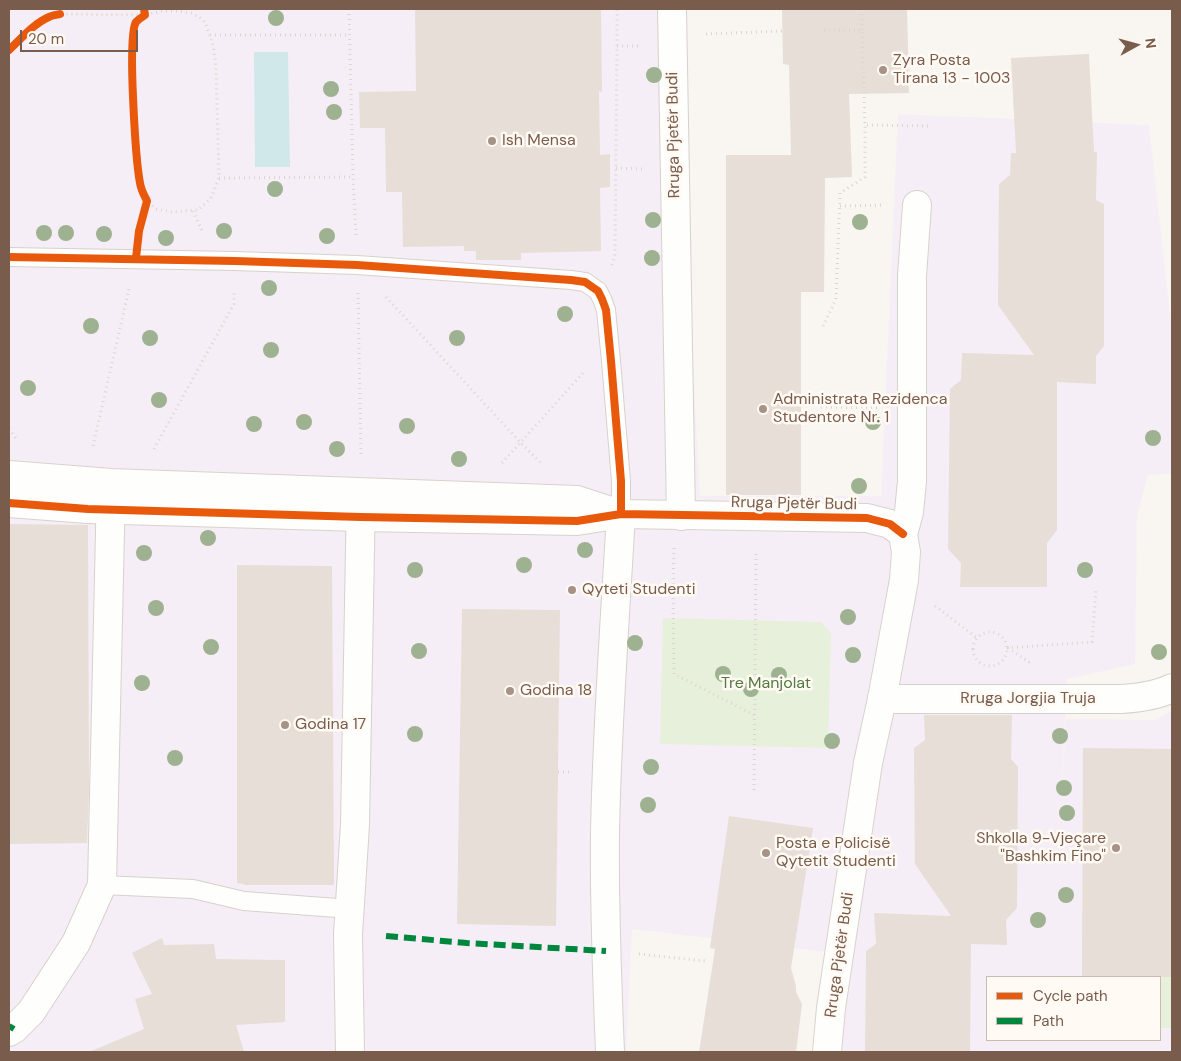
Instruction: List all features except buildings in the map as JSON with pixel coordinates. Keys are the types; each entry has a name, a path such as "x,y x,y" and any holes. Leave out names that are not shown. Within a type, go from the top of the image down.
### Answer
{"street":[{"name":"Rruga Pjetër Budi","path":"673,22 678,515 867,518 890,524 903,534"},
{"name":"Rruga Pjetër Budi","path":"826,1052 868,763 904,580 906,552 903,534 909,512 912,481 912,276 916,205"},
{"path":"9,475 577,521 621,514 678,515"},
{"path":"9,1032 31,1012 76,943 102,885 111,483"},
{"path":"9,503 110,510 361,505"},
{"path":"350,1052 348,934 355,825 361,505"},
{"path":"610,1052 605,824 609,714 621,514"},
{"name":"Rruga Jorgjia Truja","path":"882,699 1121,699 1139,698 1172,688"}],"lane":[{"path":"9,257 136,258 357,265 585,282 598,291 606,310 621,480 621,514"},
{"path":"102,885 193,889 244,901 350,909"}],"path":[{"path":"60,9 60,14"},
{"path":"144,9 145,15"},
{"path":"350,9 349,35 357,265 361,505"},
{"path":"602,299 615,254 616,9"},
{"path":"823,326 836,298 840,193 865,177 861,9"},
{"path":"9,50 38,23 60,14 145,15 164,11 178,11 191,13 205,22 210,35 216,66 219,178 211,198 198,210 172,212 156,209 147,201 140,186 137,162 132,52 136,22 145,15"},
{"path":"673,22 782,31"},
{"path":"824,30 862,30"},
{"path":"210,35 349,35"},
{"path":"865,124 929,126"},
{"path":"219,178 353,177"},
{"path":"92,451 136,258 139,231 147,201"},
{"path":"839,206 871,205"},
{"path":"150,457 234,304 235,261"},
{"path":"357,265 545,468"},
{"path":"501,465 609,343"},
{"path":"822,407 912,409"},
{"path":"678,515 673,590 674,674 754,714"},
{"path":"904,580 977,638"},
{"path":"1007,648 1092,642 1096,589"},
{"path":"754,790 755,590"},
{"path":"991,632 999,634 1005,640 1007,648 1005,656 1000,663 993,666 984,665 978,660 974,653 974,645 977,638 984,633 991,632"},
{"path":"648,955 705,961"}],"shaded area":[{"name":"Qyteti Studenti","path":"9,9 673,9 700,496 881,496 898,114 1149,125 1172,333 1172,473 1148,475 1137,515 1135,664 1067,679 1060,824 1066,719 1155,720 1172,711 1172,1052 816,1052 826,952 632,929 626,1052 9,1052"}],"green space":[{"name":"Tre Manjolat","path":"663,618 821,622 831,633 828,748 660,744"},
{"path":"1095,952 1172,953 1172,1028 1161,1028 1161,976 1095,976"}],"water":[{"path":"254,52 288,52 290,167 255,167"}],"marked path":[{"path":"386,936 606,951"},
{"path":"9,1026 14,1029"}],"cycle path":[{"path":"136,258 139,231 147,201 141,188 138,171 132,50 133,32 136,22 145,15 144,9"},
{"path":"9,50 38,24 50,16 60,14"},
{"path":"9,257 357,265 585,282 598,291 606,310 621,481 621,514"},
{"path":"9,503 88,509 577,521 621,514 867,518 890,524 903,534"}],"place":[{"name":"Zyra Posta Tirana 13 - 1003","path":"883,70"},
{"name":"Ish Mensa","path":"492,141"},
{"name":"Administrata Rezidenca Studentore Nr. 1","path":"763,409"},
{"name":"Qyteti Studenti","path":"572,590"},
{"name":"Godina 18","path":"510,691"},
{"name":"Godina 17","path":"285,725"},
{"name":"Shkolla 9-Vjeçare \"Bashkim Fino\"","path":"1116,848"},
{"name":"Posta e Policisë Qytetit Studenti","path":"766,853"}]}
